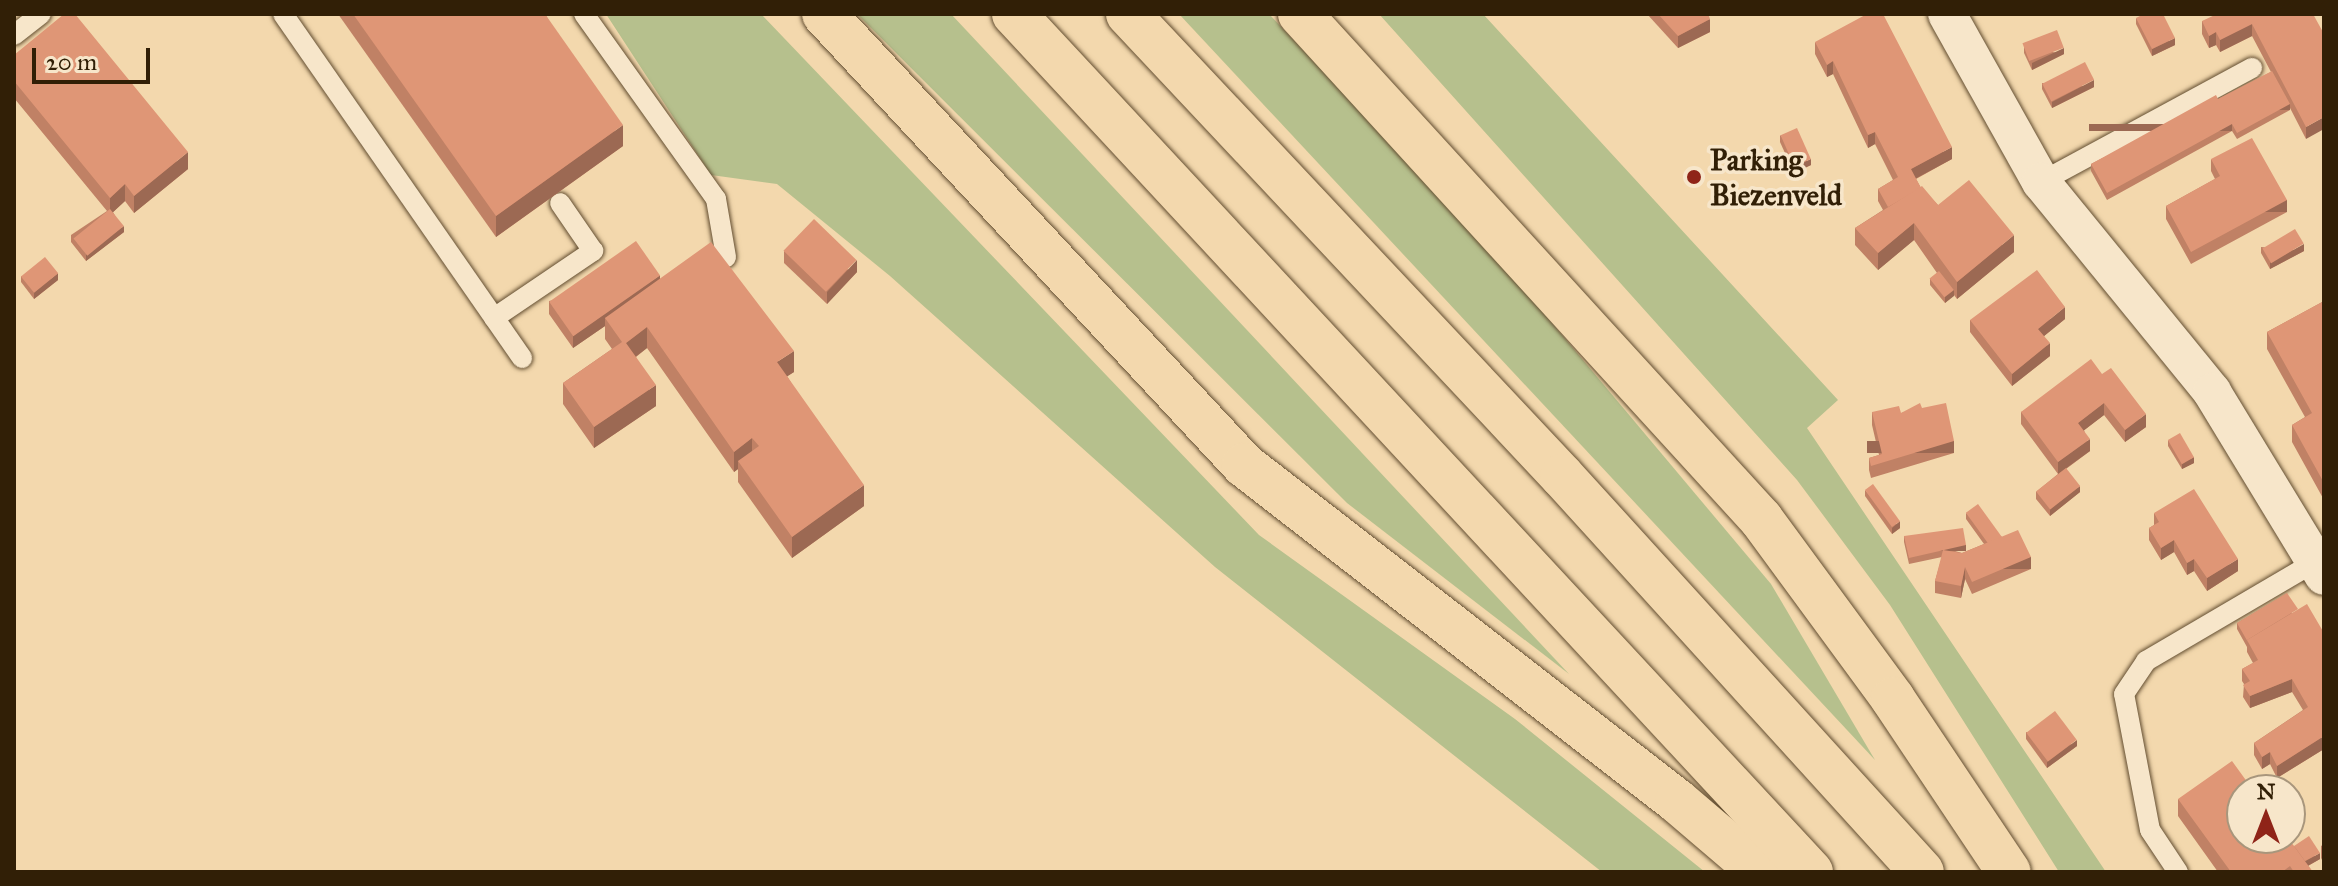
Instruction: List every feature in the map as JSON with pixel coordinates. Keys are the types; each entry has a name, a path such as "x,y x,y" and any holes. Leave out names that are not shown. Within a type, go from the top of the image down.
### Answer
{"highway":[{"path":"824,14 1244,465 1677,801 1760,872"},
{"path":"1014,14 1811,872"},
{"path":"1128,14 1562,476 1922,872"},
{"path":"1300,14 1761,519 1893,699 2009,872"}],"street":[{"path":"1947,14 2041,182 2212,392 2320,569"}],"lane":[{"path":"14,35 41,14"},
{"path":"283,14 522,358"},
{"path":"584,14 716,199 726,257"},
{"path":"2041,182 2252,68"},
{"path":"494,318 593,251 560,203"},
{"path":"2178,872 2150,830 2124,694 2146,661 2320,569"}],"green space":[{"path":"606,14 761,14 1259,535 1515,719 1705,872 1602,872 1215,567 890,276 777,184 711,175"},
{"path":"857,14 951,14 1569,674 1347,503"},
{"path":"1179,14 1269,14 1484,242 1771,584 1875,760"},
{"path":"1379,14 1483,14 1838,400 1807,428 2106,872 2059,872 1890,605 1797,480"}],"building":[{"path":"64,14 75,14 188,152 134,196 125,184 110,198 14,81 14,55"},
{"path":"353,14 545,14 623,125 496,216"},
{"path":"1658,14 1708,14 1710,19 1678,36"},
{"path":"1867,14 1883,14 1952,147 1911,169 1921,188 1888,207 1878,189 1898,177 1875,132 1868,135 1833,61 1827,65 1815,42"},
{"path":"2144,14 2163,14 2175,38 2152,49 2136,18"},
{"path":"2217,14 2313,14 2324,34 2324,117 2306,127 2252,24 2220,40 2216,32 2209,36 2202,21"},
{"path":"2057,30 2064,48 2029,61 2022,43"},
{"path":"2085,62 2094,80 2051,102 2042,84"},
{"path":"2272,71 2290,104 2237,133 2232,124 2107,193 2091,164 2216,95 2218,99"},
{"path":"1797,128 1811,159 1794,166 1781,135"},
{"path":"2252,138 2287,200 2191,252 2166,206 2220,176 2211,159"},
{"path":"1969,180 2014,235 1957,282 1914,223 1878,253 1855,228 1922,186 1938,205"},
{"path":"110,209 124,226 87,256 73,239"},
{"path":"814,219 856,260 826,292 783,251"},
{"path":"2295,229 2304,244 2271,263 2262,249"},
{"path":"636,241 660,275 573,336 549,302"},
{"path":"711,242 794,351 777,362 864,485 792,537 738,461 759,446 752,438 734,452 647,327 626,343 656,385 594,427 563,383 622,342 605,318"},
{"path":"45,257 58,273 34,293 21,277"},
{"path":"2037,270 2065,307 2038,329 2050,343 2012,374 1970,320"},
{"path":"1939,271 1954,290 1944,297 1930,278"},
{"path":"2324,301 2324,483 2292,425 2312,413 2267,332"},
{"path":"2091,359 2102,374 2111,368 2146,414 2125,430 2104,403 2078,423 2090,439 2058,462 2021,412"},
{"path":"1920,403 1922,408 1946,403 1954,441 1871,466 1869,458 1882,454 1872,412 1899,406 1901,413"},
{"path":"2180,433 2194,457 2182,464 2168,440"},
{"path":"2066,468 2080,486 2050,510 2036,491"},
{"path":"1873,484 1900,521 1892,527 1865,490"},
{"path":"2194,489 2238,559 2207,578 2194,559 2187,563 2174,540 2161,548 2149,528 2159,522 2154,513"},
{"path":"1978,504 2002,537 1990,546 1966,513"},
{"path":"1963,528 1966,545 1909,558 1904,536"},
{"path":"2018,530 2031,557 1972,582 1965,567 1961,586 1935,581 1943,550 1962,553"},
{"path":"2287,593 2298,609 2247,640 2249,644 2237,623"},
{"path":"2307,604 2324,633 2324,736 2277,766 2270,752 2262,757 2254,743 2308,707 2292,679 2250,696 2243,685 2250,681 2242,669 2258,660 2247,640"},
{"path":"2055,711 2077,740 2048,761 2026,733"},
{"path":"2232,761 2241,774 2226,774 2226,854 2300,854 2313,872 2294,872 2290,866 2282,872 2231,872 2178,799"},
{"path":"2309,836 2320,853 2305,861 2300,854 2306,854 2306,838"}],"place":[{"name":"Parking Biezenveld","path":"1694,177"}]}
